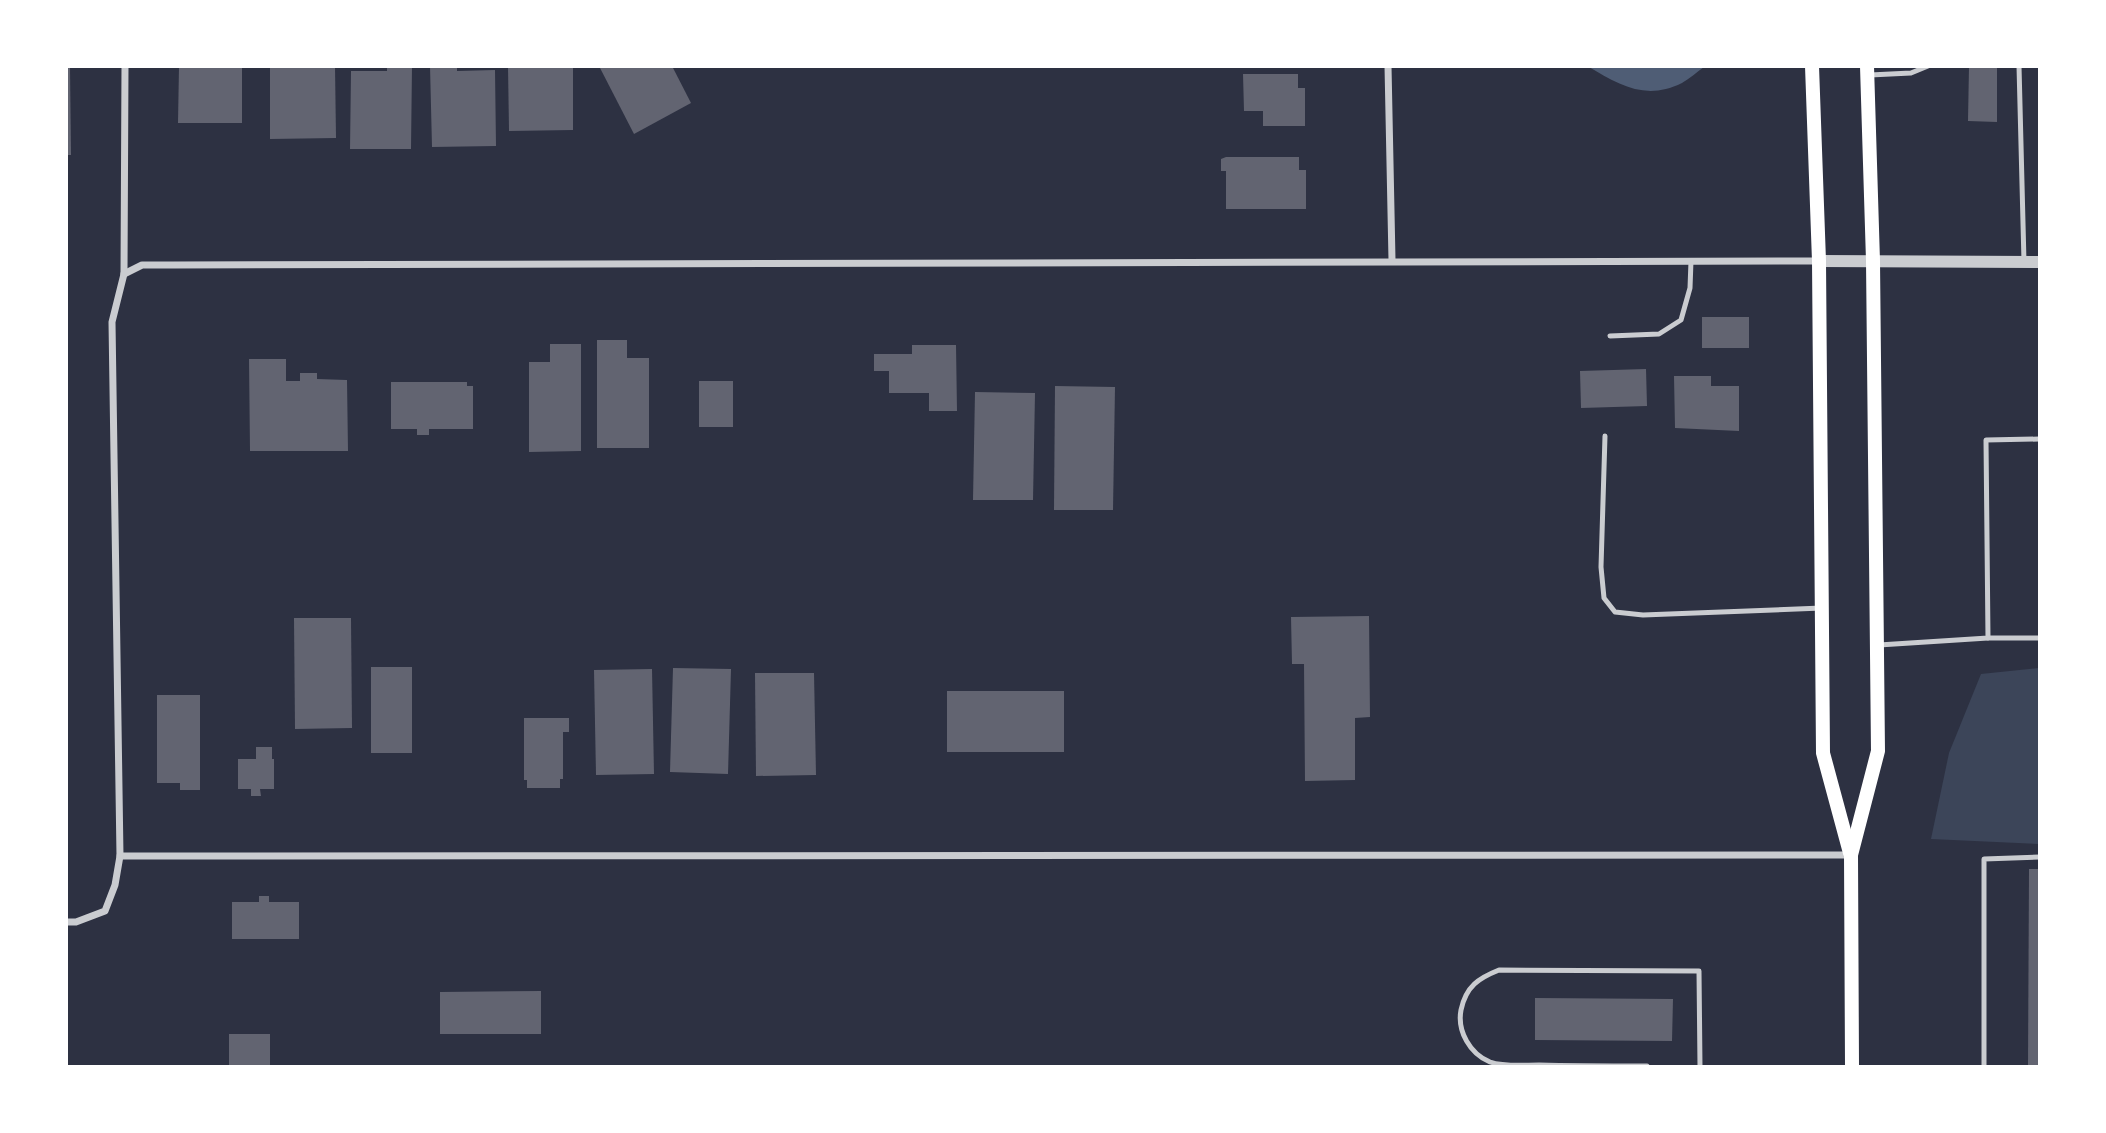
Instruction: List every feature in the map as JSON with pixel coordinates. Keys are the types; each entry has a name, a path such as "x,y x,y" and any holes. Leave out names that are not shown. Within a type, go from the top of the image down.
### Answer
{"main road":[{"path":"1812,66 1819,261 1823,753 1851,855"},
{"path":"1852,1066 1851,855 1878,751 1874,261 1867,71"}],"street":[{"path":"66,922 76,922 106,911 121,856 112,322 124,274 125,66"},
{"path":"1388,66 1392,260"},
{"path":"124,274 142,265 1392,260 2039,262"},
{"path":"121,856 1851,855"}],"lane":[{"path":"1867,71 1911,74 1928,66"},
{"path":"2020,66 2024,262"},
{"path":"1610,336 1660,334 1681,320 1690,288 1691,261"},
{"path":"1605,436 1601,567 1604,598 1615,612 1643,615 1822,608"},
{"path":"1988,638 1986,440 2039,439"},
{"path":"1877,645 1988,638 2039,638"},
{"path":"1984,1066 1984,859 2039,858"},
{"path":"1647,1066 1491,1063 1475,1053 1464,1036 1459,1020 1462,1005 1467,992 1480,978 1499,970 1699,971 1700,1066"}],"shaded area":[{"path":"1589,67 1704,67 1682,83 1656,91 1645,91 1622,85"},
{"path":"2039,668 2039,844 1931,839 1949,753 1981,674"}],"building":[{"path":"66,66 70,66 71,155 66,155"},
{"path":"179,66 242,66 242,123 178,123"},
{"path":"270,66 335,66 336,138 270,139"},
{"path":"387,66 412,66 411,149 350,149 351,71 387,71"},
{"path":"430,66 457,66 457,71 495,70 496,146 432,147"},
{"path":"508,66 573,66 573,130 509,131"},
{"path":"599,66 672,66 691,103 634,134"},
{"path":"1969,66 1997,66 1997,122 1968,121"},
{"path":"1243,74 1298,74 1298,88 1305,88 1305,126 1263,126 1263,111 1244,111"},
{"path":"1299,157 1299,170 1306,170 1306,209 1226,209 1226,171 1221,171 1221,159"},
{"path":"1702,317 1749,317 1749,348 1702,348"},
{"path":"597,340 627,340 627,358 649,358 649,448 597,448"},
{"path":"550,344 581,344 581,451 529,452 529,362 550,362"},
{"path":"912,345 956,345 957,411 929,411 929,393 889,393 889,371 874,371 874,354 912,354"},
{"path":"249,359 286,359 286,381 300,381 300,373 317,373 317,379 347,380 348,451 250,451"},
{"path":"1646,369 1647,406 1581,408 1580,371"},
{"path":"1674,376 1711,376 1711,386 1739,386 1739,431 1675,428"},
{"path":"699,381 733,381 733,427 699,427"},
{"path":"391,382 467,382 467,386 473,386 473,429 429,429 429,435 417,435 417,429 391,429"},
{"path":"1055,386 1115,387 1113,510 1054,510"},
{"path":"975,392 1035,393 1033,500 973,500"},
{"path":"1369,616 1370,717 1355,718 1355,780 1305,781 1304,664 1292,664 1291,617"},
{"path":"294,618 351,618 352,728 295,729"},
{"path":"371,667 412,667 412,753 371,753"},
{"path":"673,668 731,669 728,774 670,772"},
{"path":"652,669 654,774 596,775 594,670"},
{"path":"755,673 814,673 816,775 756,776"},
{"path":"947,691 1064,691 1064,752 947,752"},
{"path":"157,695 200,695 200,790 180,790 180,783 157,783"},
{"path":"524,718 569,718 569,732 563,732 563,779 560,779 560,788 527,788 527,780 524,780"},
{"path":"256,747 272,747 274,789 260,789 261,796 251,796 251,789 238,789 238,759 256,759"},
{"path":"2029,869 2039,869 2039,1066 2028,1066"},
{"path":"259,896 269,896 269,902 299,902 299,939 232,939 232,902 259,902"},
{"path":"541,991 541,1034 440,1034 440,992"},
{"path":"1535,998 1673,999 1672,1041 1535,1040"},
{"path":"229,1034 270,1034 270,1066 229,1066"}]}
